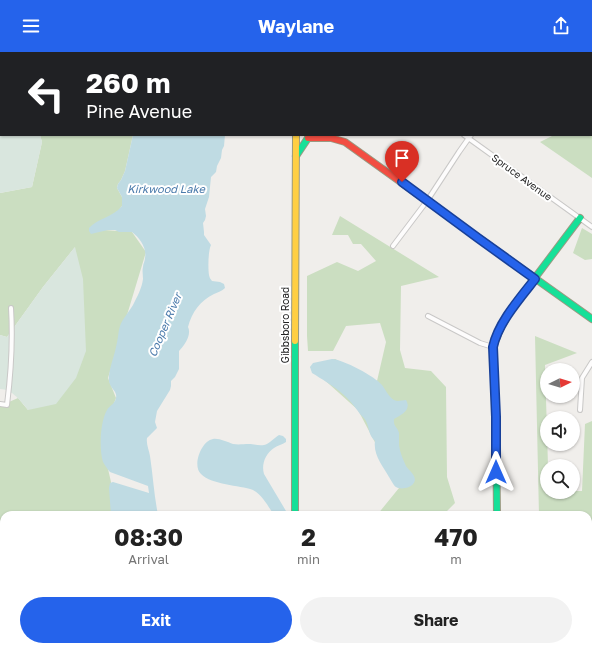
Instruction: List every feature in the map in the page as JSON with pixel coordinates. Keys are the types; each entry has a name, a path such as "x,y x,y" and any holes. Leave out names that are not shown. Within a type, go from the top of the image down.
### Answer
{"street":[{"name":"Gibbsboro Road","path":"295,511 296,385 294,312 296,136"},
{"path":"296,156 309,137 327,137 339,139 345,142 592,319"},
{"path":"393,246 427,201 470,137"},
{"name":"Spruce Avenue","path":"470,137 592,227"},
{"path":"496,511 496,417 493,347 495,339 520,298 580,218"},
{"path":"0,404 7,405 11,360 11,308"},
{"path":"428,316 480,343 493,347"},
{"path":"580,410 582,378 592,362"}],"green space":[{"path":"40,136 133,136 125,171 117,188 122,197 122,206 118,211 90,229 132,232 146,252 108,378 116,398 101,438 111,482 112,511 0,511 0,406 18,398 28,410 75,247 43,287 7,337 0,335 0,193 32,187 42,142"},
{"path":"552,136 592,136 592,178 540,142"},
{"path":"340,216 439,277 401,286 400,350 405,368 431,371 446,387 447,477 455,503 447,511 380,511 399,488 358,410 310,367 335,359 377,381 386,342 380,323 346,326 333,351 308,351 307,276 337,262 358,271 376,261 361,244 353,244 348,235 332,235"},
{"path":"582,228 592,234 592,259 585,260 573,253"},
{"path":"535,336 577,353 550,363 540,363 540,403 546,403 546,411 540,411 540,451 548,451 548,459 540,459 540,499 580,499 580,491 582,491 585,424 592,421 592,511 539,511"}],"shaded area":[{"path":"0,136 40,136 42,142 32,187 0,193"},
{"path":"75,247 83,279 86,351 76,378 56,404 28,410 12,393 0,389 0,335 7,337 43,287"}],"water":[{"name":"Kirkwood Lake","path":"133,136 225,136 221,158 216,172 211,177 209,197 205,209 206,216 203,223 204,235 211,245 208,260 210,277 212,281 224,284 225,288 205,300 192,316 188,327 188,337 179,351 179,369 171,381 170,390 157,411 155,422 157,428 147,438 157,511 111,511 110,483 113,482 149,493 148,486 110,472 103,462 101,450 103,421 108,409 116,398 109,380 109,376 117,344 119,328 133,305 140,289 143,279 145,251 138,237 132,232 108,230 91,234 89,228 114,213 122,206 122,197 117,188 125,171"},
{"path":"332,359 351,365 366,373 379,382 394,400 406,400 408,407 407,409 394,419 394,422 399,433 400,451 406,466 413,474 415,479 410,487 400,488 394,485 377,456 375,441 370,434 365,419 344,395 312,373 310,367 313,363"},
{"path":"279,435 286,439 286,442 271,450 265,459 263,470 286,511 271,511 262,498 253,490 219,483 206,478 198,470 197,465 199,454 205,444 213,439 223,440 233,444 262,445 268,443"}],"traffic: fast":[{"path":"296,156 309,136"},
{"path":"497,511 496,417 493,347 500,329 510,311 580,218"},
{"path":"487,244 592,319"},
{"path":"295,341 295,511"}],"traffic: slow":[{"path":"295,341 296,136"}],"traffic: jam":[{"path":"308,138 331,138 345,142 487,244"}],"route":[{"path":"402,182 535,279 504,322 498,332 493,347 496,417 496,472"}],"water label":[{"name":"Cooper River","path":"165,325"}]}
